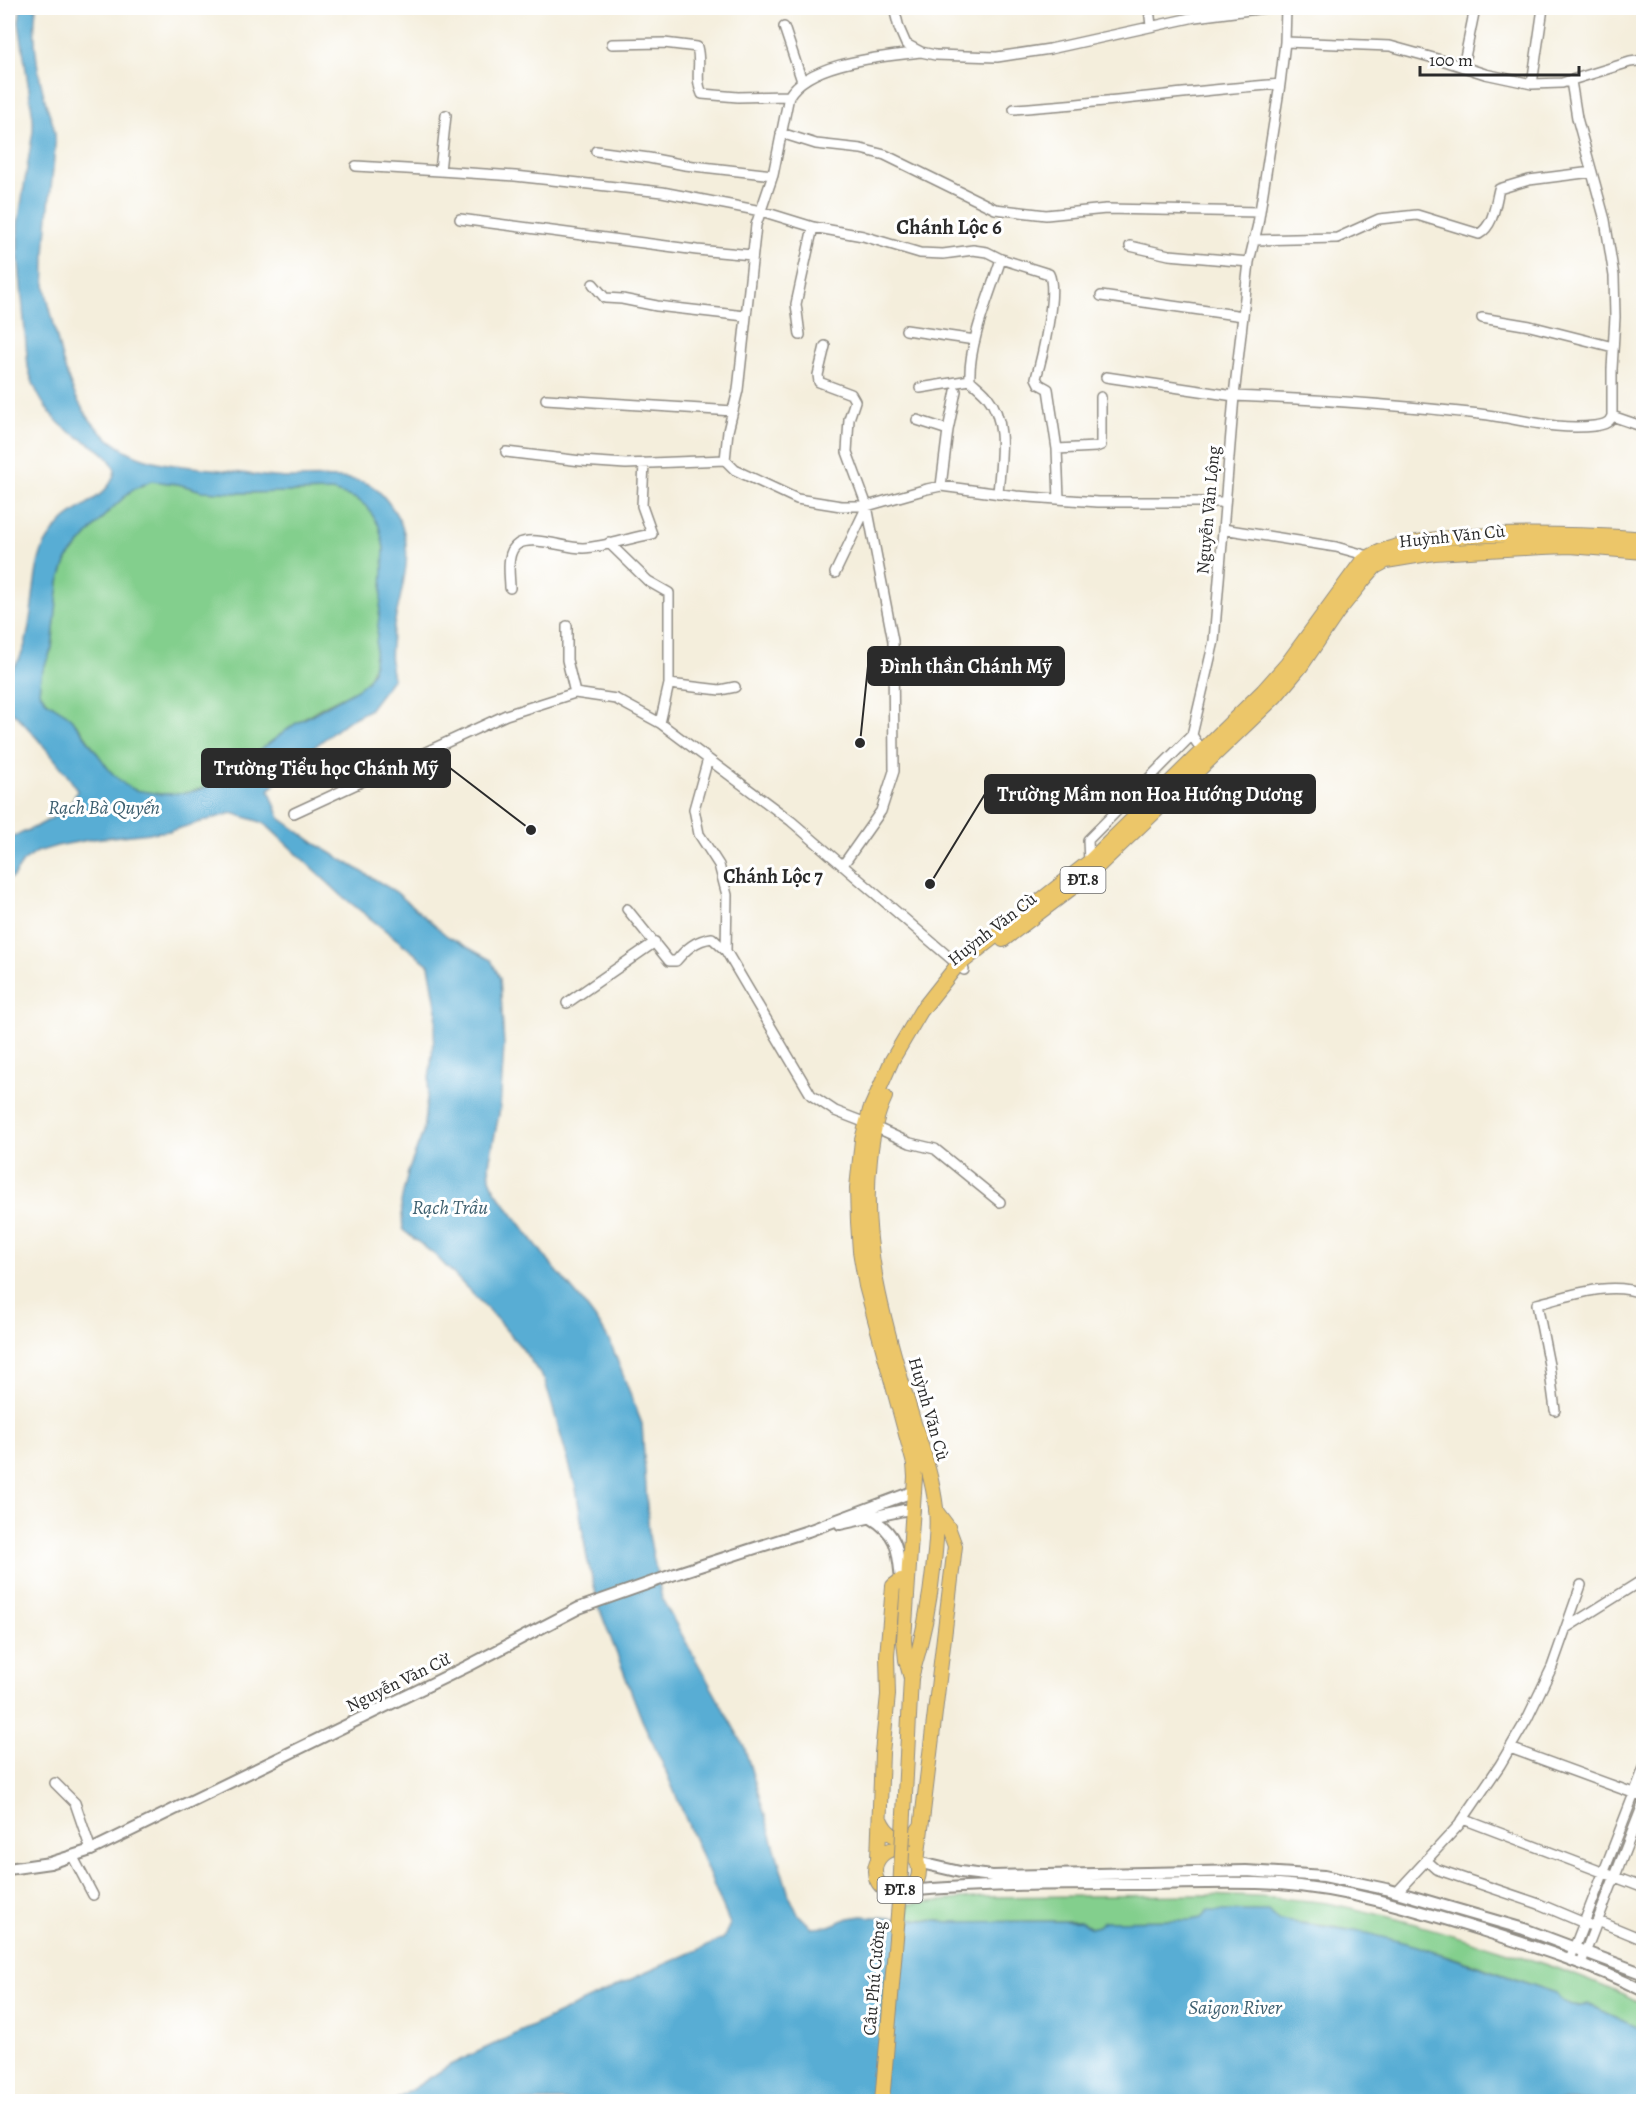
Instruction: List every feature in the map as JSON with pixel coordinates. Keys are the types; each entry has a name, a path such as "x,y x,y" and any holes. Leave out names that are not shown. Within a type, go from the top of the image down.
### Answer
{"main road":[{"path":"902,1580 893,1586 887,1656 888,1695 878,1858 874,1872 879,1885 892,1893 907,1891 917,1880 919,1873 914,1857 920,1833 955,1546 948,1527 936,1511 914,1510 914,1464 866,1286 861,1259 857,1188 862,1140 871,1125 892,1060 921,1011 961,968 1089,868 1205,755 1276,677 1360,564 1369,556 1402,545 1481,536 1554,534 1644,539"},
{"name":"Huỳnh Văn Cù","path":"1205,755 1287,683 1362,582 1375,567 1386,561 1434,553 1570,546 1644,552"},
{"path":"1369,556 1386,561"},
{"name":"Huỳnh Văn Cù","path":"871,1125 867,1186 869,1237 875,1282 933,1486 936,1511 936,1544 928,1616 911,1678"},
{"path":"915,1491 933,1486"},
{"name":"ĐT.8","path":"911,1678 904,1640 914,1510"},
{"name":"ĐT.8","path":"911,1678 935,1620 944,1575 948,1527"},
{"name":"ĐT.8","path":"909,1563 902,1580 896,1642 899,1656 911,1678"},
{"name":"Cầu Phú Cường","path":"882,2102 900,1891 911,1678"},
{"path":"879,1817 888,1833 894,1837 914,1836 920,1833"},
{"path":"878,1858 883,1852 897,1848 914,1857"}],"street":[{"path":"894,8 906,44 921,52 935,55 997,57 1050,50 1151,26 1265,8"},
{"path":"1149,8 1151,26"},
{"path":"1286,8 1285,42 1390,46 1485,74 1532,84 1562,83 1630,62 1644,60"},
{"path":"1463,67 1475,8"},
{"path":"1532,84 1543,8"},
{"path":"784,27 802,81"},
{"name":"Nguyễn Văn Lộng","path":"1192,735 1214,641 1234,396 1249,262 1260,212 1285,42"},
{"path":"612,44 664,43 697,47 699,66 697,83 702,94 738,97 789,96"},
{"path":"725,460 738,390 756,225 773,175 789,96 796,85 814,74 887,57 921,52"},
{"path":"1106,377 1234,396 1346,402 1482,414 1574,427 1603,424 1610,421 1615,317 1614,276 1605,220 1577,118 1571,81"},
{"path":"1014,109 1092,104 1172,93 1280,84"},
{"path":"440,171 446,116"},
{"path":"781,133 816,144 861,149 885,155 995,209 1046,215 1106,209 1260,212"},
{"path":"596,151 685,165 773,175"},
{"path":"357,166 515,176 662,192 761,211 813,226 863,236 920,253 943,254 972,250 987,252 1001,259 1049,274 1052,281 1046,334 1036,378 1039,384 1048,389 1057,449 1059,499"},
{"path":"1253,240 1337,238 1379,219 1417,215 1479,234 1487,229 1492,219 1499,189 1528,180 1592,172"},
{"path":"460,219 752,255"},
{"path":"800,335 796,304 813,226"},
{"path":"1130,246 1170,255 1249,262"},
{"path":"998,494 1002,445 998,415 987,397 970,380 969,367 975,340 1001,259"},
{"path":"593,284 605,298 745,316"},
{"path":"1101,296 1243,316"},
{"path":"1482,318 1530,326 1613,347"},
{"path":"906,330 975,340"},
{"path":"825,346 818,375 819,382 851,394 855,401 849,419 847,452 867,506 893,641 894,771 881,812 843,865"},
{"path":"920,388 970,380"},
{"path":"941,486 948,430 956,392"},
{"path":"1057,449 1101,445 1101,397"},
{"path":"546,399 733,411"},
{"path":"1612,416 1644,427"},
{"path":"917,420 948,430"},
{"path":"506,452 581,461 644,463 725,460 735,470 796,499 841,506 867,506 941,486 998,494 1098,502 1225,502"},
{"path":"510,588 509,560 517,544 531,540 582,548 652,534 642,506 644,463"},
{"path":"835,573 867,506"},
{"path":"1223,529 1336,547 1369,556"},
{"path":"609,543 648,581 669,593 669,684 660,723"},
{"path":"567,626 567,660 575,693"},
{"path":"669,684 720,690 735,687"},
{"path":"294,813 506,715 575,693 616,699 660,723 791,821 961,968"},
{"path":"1089,868 1088,840 1192,735 1205,755"},
{"path":"708,759 694,809 699,834 719,865 727,895 726,951"},
{"path":"627,909 669,961 676,961 688,947 706,939 712,938 726,951 811,1095 835,1111 910,1143 934,1149 1000,1202"},
{"path":"567,1003 655,942"},
{"path":"1555,1410 1550,1365 1537,1304 1600,1289 1625,1289 1644,1294"},
{"name":"Nguyễn Văn Cừ","path":"8,1869 73,1857 91,1850 468,1666 579,1608 808,1531 915,1491"},
{"name":"Nguyễn Văn Cừ","path":"808,1531 904,1510 914,1510"},
{"path":"871,1518 886,1527 891,1534 899,1556 902,1580"},
{"path":"1566,1628 1644,1579"},
{"path":"1397,1892 1463,1819 1510,1748 1552,1667 1581,1585"},
{"path":"1510,1748 1634,1794 1644,1800 1581,1963"},
{"path":"1570,1959 1644,1768"},
{"path":"55,1783 75,1803 91,1850"},
{"path":"1463,1819 1644,1888"},
{"path":"73,1857 93,1895"},
{"path":"914,1857 975,1875 1009,1877 1238,1871 1324,1876 1397,1892 1524,1929 1644,1974"},
{"path":"1426,1860 1436,1869 1539,1904 1592,1926 1598,1921"},
{"path":"1238,1871 1238,1884"},
{"path":"907,1891 979,1885 1279,1884 1330,1891 1383,1902 1466,1926 1581,1963 1644,1991"},
{"path":"1598,1921 1644,1940"}],"green space":[{"path":"151,481 178,484 202,491 240,493 332,491 344,494 361,502 374,515 381,532 384,550 379,637 372,670 365,683 300,721 230,774 194,790 175,794 141,791 123,784 105,764 79,727 47,701 39,691 41,675 52,648 59,582 67,559 106,514 132,490"},
{"path":"1207,1895 1281,1898 1326,1903 1434,1929 1477,1942 1572,1974 1643,2005 1643,2030 1588,2004 1569,2005 1562,2001 1556,1993 1463,1961 1393,1940 1328,1926 1265,1920 1201,1918 1104,1921 1091,1928 1080,1921 950,1922 907,1918 908,1904 983,1897"}],"water":[{"path":"21,8 36,8 35,42 38,66 55,139 45,249 46,289 62,359 68,378 85,413 111,441 139,457 150,460 173,465 266,476 342,478 368,484 391,506 404,533 407,553 405,574 390,658 393,678 369,710 346,722 303,756 269,790 280,818 316,844 396,892 447,936 491,960 500,978 504,1046 500,1109 489,1164 490,1178 496,1192 582,1301 611,1344 642,1424 649,1536 662,1599 744,1746 789,1895 798,1914 811,1927 829,1926 849,1918 862,1916 950,1922 1080,1921 1091,1928 1104,1921 1191,1920 1201,1918 1208,1911 1269,1911 1278,1920 1367,1933 1417,1946 1556,1993 1562,2001 1569,2005 1588,2004 1643,2030 1643,2101 394,2101 450,2065 638,1976 723,1939 730,1924 642,1720 600,1610 587,1558 576,1488 545,1381 521,1347 493,1315 436,1256 403,1230 401,1202 408,1172 423,1132 437,1011 429,965 342,896 264,823 232,813 170,831 93,839 57,846 37,852 23,862 13,877 8,880 8,838 27,831 58,814 73,799 77,791 45,747 8,709 8,672 24,649 39,560 44,546 64,520 102,493 113,479 115,470 106,456 66,429 47,409 34,385 28,367 18,251 18,224 33,131 33,118 19,22","holes":["151,481 178,484 202,491 240,493 332,491 357,499 368,508 379,526 384,548 382,589 373,671 367,681 359,688 295,724 218,781 202,789 186,793 161,794 135,790 125,785 110,771 67,714 46,701 39,691 41,675 52,648 59,582 67,559 106,514 132,490"]}],"place":[{"name":"Đình thần Chánh Mỹ","path":"860,743"},
{"name":"Trường Tiểu học Chánh Mỹ","path":"531,830"},
{"name":"Trường Mầm non Hoa Hướng Dương","path":"930,884"}],"district":[{"name":"Chánh Lộc 6","path":"949,227"},
{"name":"Chánh Lộc 7","path":"773,876"}],"water label":[{"name":"Rạch Bà Quyến","path":"104,807"},
{"name":"Rạch Trầu","path":"450,1207"},
{"name":"Saigon River","path":"1235,2007"}]}
